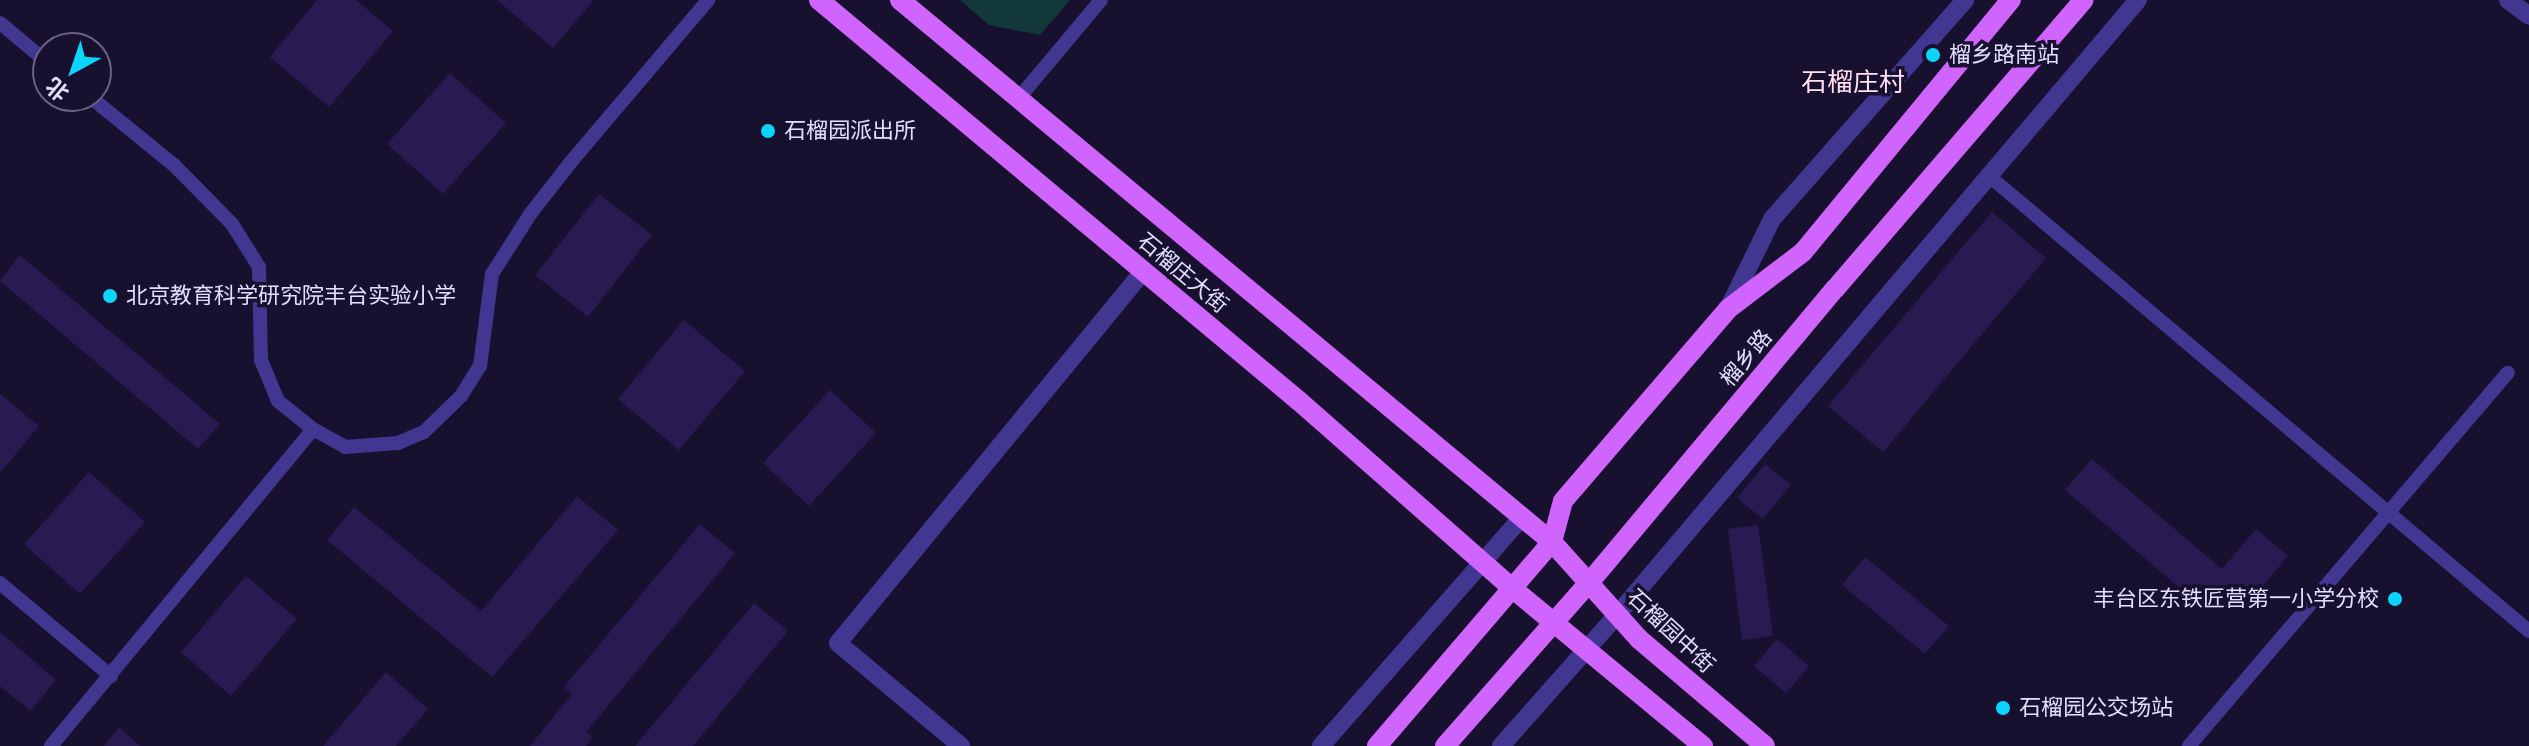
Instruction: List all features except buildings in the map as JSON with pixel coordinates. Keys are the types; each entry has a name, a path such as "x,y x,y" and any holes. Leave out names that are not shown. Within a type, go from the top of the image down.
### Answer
{"main road":[{"name":"石榴庄大街","path":"819,0 1144,271 1512,588"},
{"name":"石榴庄大街","path":"900,0 1552,542"},
{"name":"榴乡路","path":"1377,746 1552,542 1563,501 1728,309 1803,252 2011,0"},
{"name":"榴乡路","path":"1445,746 1555,623 1835,289 2084,0"},
{"name":"石榴园中街","path":"1552,542 1639,639 1765,746"},
{"path":"1512,588 1703,746"}],"street":[{"path":"109,112 174,165 232,224 259,267 261,360 278,401 313,429 345,447 398,443 424,432 461,396 480,366 492,274 570,163 708,0"},
{"path":"1018,99 1101,0"},
{"name":"榴乡路","path":"1728,309 1772,219 1965,0"},
{"path":"1501,746 1617,615 2138,0"},
{"path":"2508,0 2529,16"},
{"path":"0,23 32,50"},
{"path":"1989,176 2529,631"},
{"path":"961,746 838,643 1144,271"},
{"path":"2189,746 2508,373"},
{"path":"51,746 313,429"},
{"path":"1321,746 1522,517"},
{"path":"0,583 111,676"}],"green space":[{"path":"960,0 1070,0 1040,35 989,25"}],"place":[{"name":"榴乡路南站","path":"1933,55"},
{"name":"石榴园派出所","path":"768,131"},
{"name":"北京教育科学研究院丰台实验小学","path":"110,296"},
{"name":"丰台区东铁匠营第一小学分校","path":"2395,599"},
{"name":"石榴园公交场站","path":"2003,708"}],"district":[{"name":"石榴庄村","path":"1853,83"}]}
